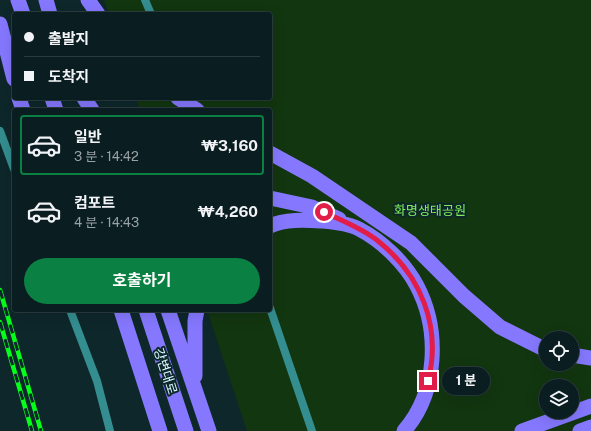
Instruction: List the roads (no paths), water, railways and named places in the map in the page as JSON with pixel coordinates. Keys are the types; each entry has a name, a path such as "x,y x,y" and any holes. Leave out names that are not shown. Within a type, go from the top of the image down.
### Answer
{"highway":[{"path":"18,0 22,12"},
{"path":"46,0 49,12"},
{"path":"88,0 97,12"},
{"path":"0,24 12,71"},
{"path":"181,100 194,108"},
{"path":"272,154 312,176 411,243 464,296 500,327 539,346"},
{"path":"272,198 312,207 358,228 377,240 403,265 417,285 427,312 433,350 431,372 426,391 420,407 404,431"},
{"path":"272,226 294,220 333,222 358,228"},
{"name":"강변대로","path":"121,312 160,431"},
{"name":"강변대로","path":"147,312 186,431"},
{"path":"169,312 209,431"},
{"path":"195,389 196,315"},
{"path":"579,356 591,358"},
{"path":"522,431 591,406"},
{"path":"580,431 591,427"}],"street":[{"path":"145,0 150,12"},
{"path":"0,131 12,164"},
{"path":"71,312 98,381 110,431"},
{"path":"271,312 312,431"}],"railway":[{"path":"0,290 41,431"},
{"path":"0,322 32,431"}],"park label":[{"name":"화명생태공원","path":"430,210"}]}
